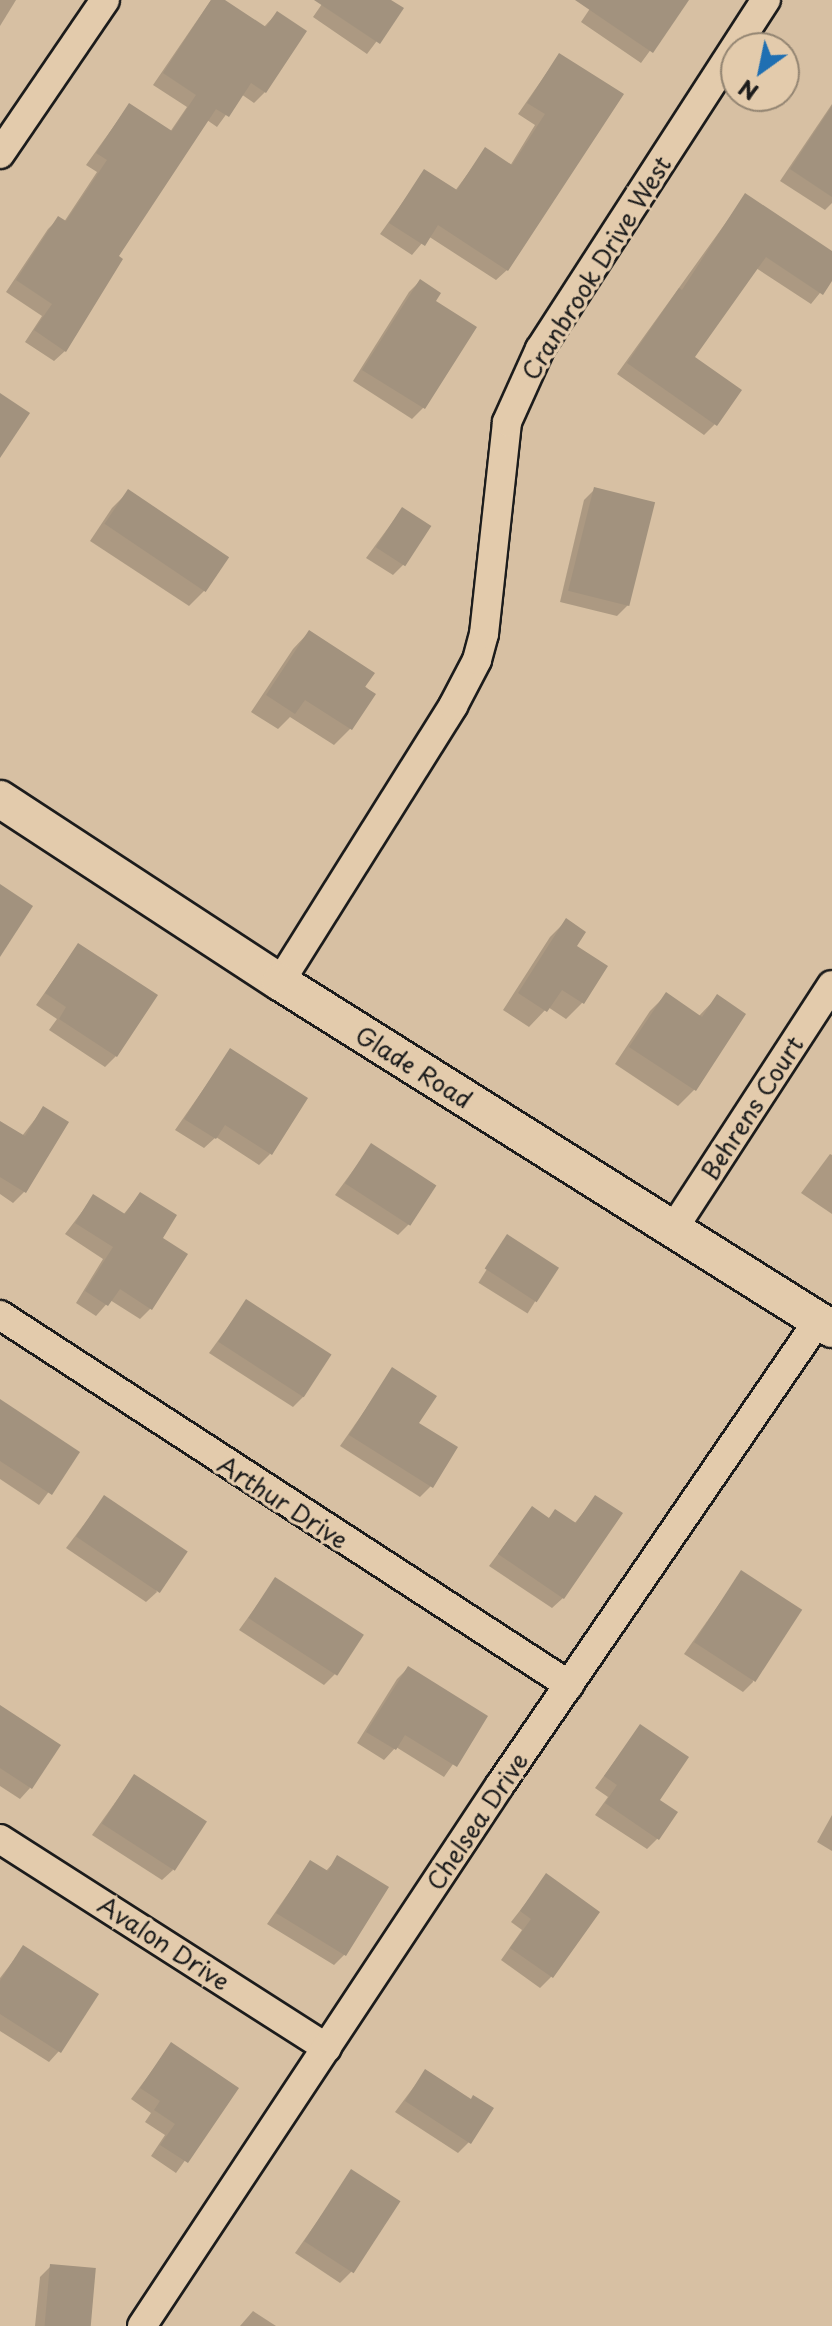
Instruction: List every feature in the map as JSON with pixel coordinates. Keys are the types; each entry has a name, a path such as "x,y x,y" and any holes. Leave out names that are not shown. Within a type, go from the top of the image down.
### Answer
{"main road":[{"name":"Glade Road","path":"0,799 280,982 825,1325"}],"street":[{"path":"0,154 105,0"},
{"name":"Cranbrook Drive West","path":"280,982 453,706 477,660 484,634 507,422 540,349 766,0"},
{"name":"Behrens Court","path":"672,1231 832,985"},
{"name":"Arthur Drive","path":"0,1315 569,1685"},
{"name":"Chelsea Drive","path":"142,2326 569,1685 825,1325"},
{"name":"Avalon Drive","path":"0,1839 327,2048"}],"building":[{"path":"211,0 225,0 266,27 277,11 307,31 266,93 251,83 229,117 216,109 119,256 123,259 66,352 34,330 52,304 16,280 58,216 66,221 107,160 96,153 129,103 172,131 196,95 163,73"},
{"path":"314,0 391,0 404,8 380,44"},
{"path":"575,0 689,0 653,53"},
{"path":"559,53 624,94 508,271 438,225 425,246 389,223 424,169 457,190 485,147 512,165 545,114 527,103"},
{"path":"832,106 832,197 790,169"},
{"path":"745,193 832,251 832,281 823,295 766,257 695,357 742,390 717,426 627,363 679,288 682,290"},
{"path":"420,279 441,293 436,301 477,327 425,409 362,370"},
{"path":"0,393 30,413 0,458"},
{"path":"594,487 655,502 629,606 568,591"},
{"path":"128,489 229,557 206,592 105,524"},
{"path":"402,507 431,526 405,566 376,547"},
{"path":"309,630 375,673 365,687 376,694 352,730 305,700 295,714 266,695"},
{"path":"0,884 33,906 0,957"},
{"path":"566,918 586,932 577,946 608,966 584,1004 562,990 547,1012 518,993"},
{"path":"78,943 158,995 117,1057 59,1019 66,1007 45,993"},
{"path":"666,992 702,1017 717,994 746,1014 696,1091 629,1047"},
{"path":"230,1048 308,1098 272,1155 225,1125 216,1139 184,1119"},
{"path":"43,1106 69,1122 26,1193 0,1177 0,1121 25,1136"},
{"path":"371,1143 436,1185 410,1226 345,1183"},
{"path":"140,1192 177,1215 163,1238 188,1254 152,1310 120,1289 108,1306 85,1291 113,1247 75,1223 93,1194 125,1214"},
{"path":"507,1234 559,1268 537,1302 485,1268"},
{"path":"246,1299 332,1355 304,1397 218,1342"},
{"path":"392,1367 437,1396 419,1423 458,1447 433,1488 349,1435"},
{"path":"0,1399 80,1452 52,1495 0,1461"},
{"path":"104,1495 188,1551 160,1593 76,1536"},
{"path":"595,1495 623,1513 564,1599 498,1554 532,1506 549,1518 555,1509 576,1523"},
{"path":"741,1570 802,1610 755,1682 694,1642"},
{"path":"275,1577 364,1635 337,1676 248,1618"},
{"path":"408,1666 488,1716 457,1767 405,1735 396,1750 366,1732"},
{"path":"0,1705 61,1745 32,1789 0,1768"},
{"path":"640,1724 689,1757 660,1800 678,1812 659,1840 605,1803 617,1785 604,1776"},
{"path":"134,1774 207,1821 175,1871 102,1823"},
{"path":"337,1855 389,1887 346,1956 276,1913 310,1860 328,1871"},
{"path":"546,1873 600,1912 553,1978 510,1948 531,1919 520,1911"},
{"path":"23,1945 99,1994 61,2053 0,2014 0,1981"},
{"path":"171,2042 239,2088 188,2163 160,2145 175,2124 154,2110 160,2101 140,2088"},
{"path":"425,2069 471,2099 473,2095 494,2108 471,2144 405,2101"},
{"path":"351,2169 400,2201 354,2273 304,2241"},
{"path":"50,2264 96,2268 91,2326 45,2326"}]}
